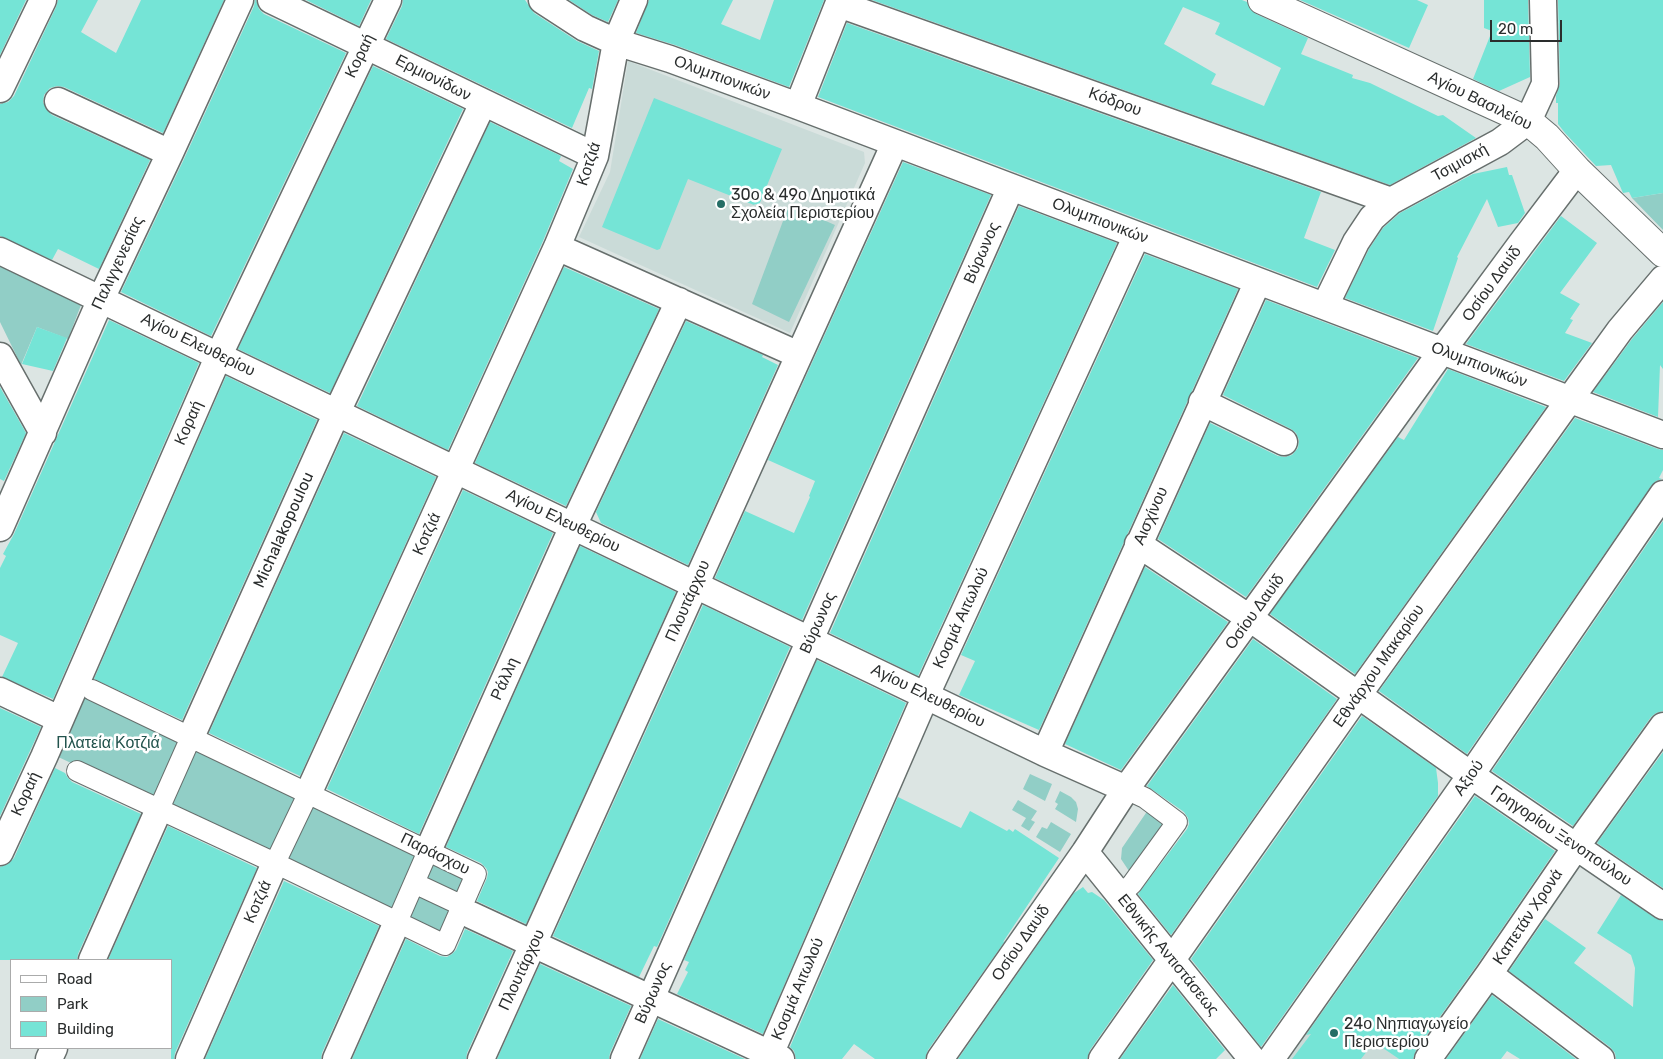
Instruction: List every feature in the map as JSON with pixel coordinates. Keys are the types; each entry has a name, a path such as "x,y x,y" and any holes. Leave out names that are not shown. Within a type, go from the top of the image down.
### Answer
{"street":[{"path":"0,89 43,0"},
{"name":"Παλιγγενεσίας","path":"0,528 101,299 240,0"},
{"name":"Ερμιονίδων","path":"271,0 366,44 483,103 595,156"},
{"name":"Κοραή","path":"0,852 219,355 388,0"},
{"name":"Ολυμπιονικών","path":"542,0 585,28 616,42 798,106 1663,435"},
{"name":"Κοτζιά","path":"190,1059 275,863 557,247 595,156 616,42 634,0"},
{"name":"Τσιμισκή","path":"1325,306 1356,242 1372,218 1391,201 1500,142 1528,121 1545,84 1543,0"},
{"path":"798,106 839,2"},
{"name":"Κόδρου","path":"839,2 1391,201"},
{"name":"Αγίου Βασιλείου","path":"1277,3 1528,121 1547,137 1577,170 1663,253"},
{"path":"58,101 170,154"},
{"name":"Michalakopoulou","path":"92,959 337,412 483,103"},
{"name":"Πλουτάρχου","path":"481,1059 895,143"},
{"name":"Οσίου Δαυίδ","path":"940,1059 1085,852 1126,789 1251,619 1442,351 1577,170"},
{"name":"Βύρωνος","path":"624,1059 1011,187"},
{"name":"Κοσμά Αιτωλού","path":"773,1057 926,695 1136,235"},
{"path":"557,247 799,355"},
{"name":"Αγίου Ελευθερίου","path":"0,251 1046,753 1126,789"},
{"name":"Εθνάρχου Μακαρίου","path":"1102,1059 1358,695 1570,399 1620,330 1663,279"},
{"name":"Αισχίνου","path":"1046,753 1138,544 1258,281"},
{"name":"Ράλλη","path":"336,1059 573,526 679,301"},
{"path":"0,356 43,433"},
{"path":"1202,402 1284,442"},
{"name":"Αξιού","path":"1271,1059 1471,775 1663,494"},
{"name":"Γρηγορίου Ξενοπούλου","path":"1138,544 1251,619 1471,775 1663,906"},
{"name":"Παράσχου","path":"77,772 275,863 445,945 467,910 476,874 92,690"},
{"path":"0,691 59,719"},
{"name":"Καπετάν Χρονά","path":"1428,1059 1663,726"},
{"path":"1120,895 1132,884 1177,822 1145,798 1126,789"},
{"name":"Εθνικής Αντιστάσεως","path":"1085,852 1252,1059"},
{"path":"414,883 534,944 773,1057"},
{"path":"1489,974 1598,1058"}],"shaded area":[{"name":"30ο & 49ο Δημοτικά Σχολεία Περιστερίου","path":"628,61 864,152 865,163 790,333 579,237 610,172"},
{"name":"24ο Νηπιαγωγείο Περιστερίου","path":"1324,1007 1399,1059 1289,1059"}],"green space":[{"path":"1663,193 1663,230 1632,198"},
{"path":"789,205 835,225 789,322 752,304"},
{"path":"0,266 81,305 68,339 37,327 21,365 0,322"},
{"name":"Πλατεία Κοτζιά","path":"82,692 468,876 443,937 54,755"},
{"path":"1030,774 1052,784 1045,801 1023,789"},
{"path":"1060,791 1076,802 1078,809 1076,822 1055,809 1058,804 1055,802"},
{"path":"1018,800 1037,811 1031,820 1035,822 1029,831 1021,826 1026,818 1012,810"},
{"path":"1148,810 1167,822 1131,874 1121,859 1122,848"},
{"path":"1051,822 1071,834 1060,852 1036,837 1042,827 1047,829"}],"building":[{"path":"0,0 26,0 0,55"},
{"path":"58,0 98,0 81,32 116,53 141,0 224,0 163,133 64,87 50,88 44,95 43,102 46,109 52,115 150,160 99,269 58,249 52,260 0,236 0,104 8,102 14,96"},
{"path":"255,0 259,9 264,14 346,53 211,336 121,292 184,159 254,6"},
{"path":"306,0 371,0 359,26"},
{"path":"403,0 525,0 534,13 577,41 599,51 592,89 589,88 572,128 386,39"},
{"path":"569,0 618,0 608,22 592,15"},
{"path":"649,0 733,0 721,24 760,40 774,0 824,0 789,87 675,45 636,33"},
{"path":"872,0 1242,0 1247,2 1250,9 1256,14 1308,38 1301,54 1353,75 1352,78 1370,83 1438,116 1443,115 1476,138 1390,185","holes":["1183,7 1220,23 1215,34 1281,68 1264,106 1211,84 1216,74 1164,44"]},
{"path":"1300,0 1417,0 1428,5 1409,48"},
{"path":"1484,0 1528,0 1530,77 1499,91 1473,79 1492,31 1484,28"},
{"path":"1558,0 1663,0 1663,193 1632,198 1629,192 1623,193 1611,165 1596,166 1558,124 1556,96 1560,84"},
{"path":"847,23 1321,192 1304,238 1335,250 1317,287 818,97"},
{"path":"373,66 463,109 330,393 238,349"},
{"path":"654,98 782,149 759,205 754,205 688,179 660,249 657,250 602,227"},
{"path":"490,122 561,156 559,161 573,169 543,241 448,450 357,406"},
{"path":"903,162 991,195 802,620 715,578 745,511 794,533 815,481 768,460"},
{"path":"1507,167 1509,175 1512,175 1525,213 1518,223 1498,227 1487,199 1457,257 1433,331 1345,298 1369,249 1383,228 1400,213 1473,174"},
{"path":"1019,206 1117,243 918,676 830,633"},
{"path":"1561,216 1597,243 1560,293 1580,304 1570,319 1573,320 1565,333 1592,343 1564,381 1466,344"},
{"path":"1145,254 1238,289 1039,730 959,695 975,661 961,655"},
{"path":"564,267 659,309 566,506 475,463"},
{"path":"1266,300 1418,358 1246,597 1158,539 1210,423 1278,456 1292,455 1298,448 1299,440 1296,433 1291,429 1223,395"},
{"path":"1663,302 1663,369 1660,365 1658,417 1593,392 1632,339"},
{"path":"109,320 199,363 53,699 2,677 18,643 0,635 0,568 6,556 3,554 14,534"},
{"path":"686,321 763,355 762,357 778,365 688,565 601,523 596,512"},
{"path":"37,327 67,338 53,371 22,364"},
{"path":"1448,369 1546,407 1355,674 1270,614 1398,437 1404,440"},
{"path":"226,376 317,420 182,720 94,679"},
{"path":"0,387 26,433 4,481 0,479"},
{"path":"1575,418 1663,450 1663,470 1659,478 1662,479 1656,481 1651,486 1467,754 1379,691"},
{"path":"344,433 436,477 300,776 209,733"},
{"path":"463,490 553,533 419,834 327,789"},
{"path":"1663,521 1663,711 1651,717 1573,826 1492,771"},
{"path":"580,546 676,592 526,924 477,901 487,878 488,872 486,868 481,863 446,847"},
{"path":"1145,567 1228,622 1121,770 1065,744"},
{"path":"703,605 790,647 657,947 654,946 639,977 553,936"},
{"path":"1253,639 1337,699 1171,935 1138,894 1189,824 1184,812 1147,786"},
{"path":"817,660 906,703 763,1034 677,994 688,972 685,970 689,962 684,960"},
{"path":"0,708 41,727 0,816"},
{"path":"1362,716 1436,768 1438,796 1261,1047 1191,959"},
{"path":"1663,752 1663,888 1597,843"},
{"path":"55,768 65,773 72,782 141,814 77,959 0,960 0,867 8,864 14,858"},
{"path":"1475,796 1555,851 1416,1050 1413,1059 1399,1059 1374,1042 1361,1059 1292,1059 1311,1034 1306,1035"},
{"path":"898,797 961,828 970,811 1007,831 1009,829 1013,832 1015,829 1059,858 1003,942 1005,941 928,1050 925,1059 875,1059 854,1044 842,1059 796,1059 794,1051 790,1047"},
{"path":"168,826 257,868 174,1059 171,1059 172,959 108,959"},
{"path":"284,881 379,926 321,1059 205,1059"},
{"path":"1083,887 1088,893 1092,892 1104,900 1153,960 1090,1050 1087,1059 958,1059 1074,893"},
{"path":"1621,895 1655,918 1663,921 1663,1059 1616,1059 1615,1053 1610,1047 1509,971 1545,919 1586,948 1574,963 1633,1007 1635,968 1631,955 1597,933"},
{"path":"465,929 513,951 466,1059 352,1059 406,939 440,956 447,957 456,950"},
{"path":"540,964 631,1006 609,1059 497,1059"},
{"path":"1173,985 1225,1050 1216,1059 1120,1059"},
{"path":"1492,995 1576,1059 1520,1059 1507,1051 1501,1059 1446,1059"},
{"path":"658,1019 745,1059 640,1059"}],"place":[{"name":"30ο & 49ο Δημοτικά Σχολεία Περιστερίου","path":"721,204"},
{"name":"24ο Νηπιαγωγείο Περιστερίου","path":"1334,1033"}]}
